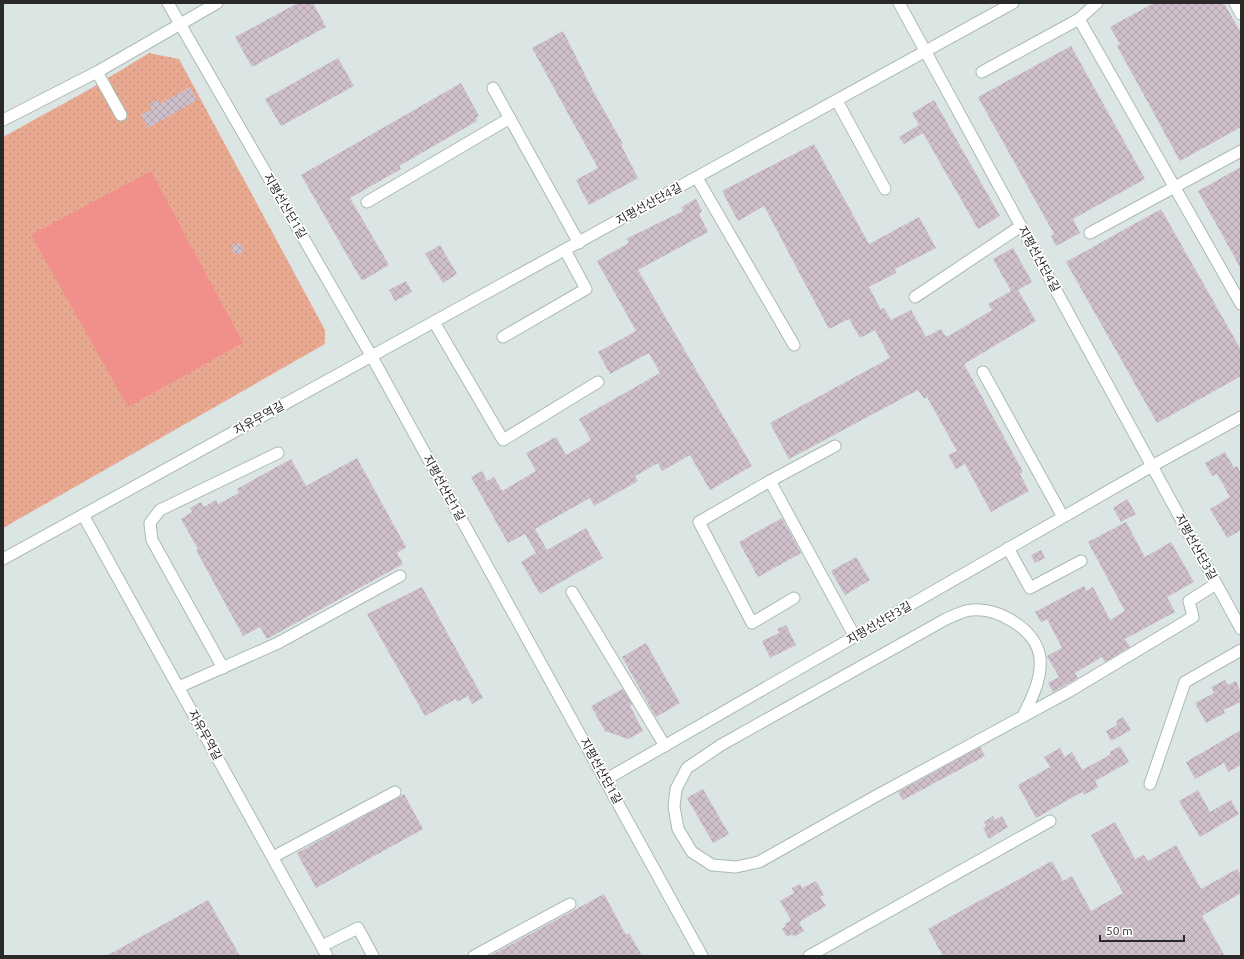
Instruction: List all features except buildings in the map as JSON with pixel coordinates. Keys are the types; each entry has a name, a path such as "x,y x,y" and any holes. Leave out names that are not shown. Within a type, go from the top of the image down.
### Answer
{"street":[{"name":"지평선산단1길","path":"168,3 372,357 702,956"},
{"path":"3,120 97,72 217,3"},
{"path":"899,3 927,52"},
{"name":"지평선산단4길","path":"372,357 927,52 1013,3"},
{"path":"982,72 1079,19 1097,3"},
{"path":"1235,3 1241,14"},
{"path":"1079,19 1241,304"},
{"name":"지평선산단4길","path":"927,52 1152,466"},
{"path":"97,72 121,115"},
{"path":"493,88 579,243"},
{"path":"837,101 885,189"},
{"path":"367,202 510,118"},
{"path":"1090,233 1241,152"},
{"path":"697,178 794,345"},
{"path":"915,297 1022,226"},
{"path":"503,337 586,289 565,250"},
{"path":"434,322 503,440 598,382"},
{"name":"자유무역길","path":"3,559 372,357"},
{"path":"983,372 1063,517"},
{"name":"지평선산단3길","path":"605,780 1152,466 1241,418"},
{"path":"794,598 752,623 699,522 835,446"},
{"path":"223,668 152,540 150,523 160,510 278,452"},
{"name":"지평선산단3길","path":"1152,466 1240,625"},
{"path":"770,481 855,637"},
{"name":"자유무역길","path":"83,514 325,951"},
{"path":"1008,548 1030,588 1081,561"},
{"path":"179,687 278,643 400,576"},
{"path":"1023,716 1036,688 1039,672 1040,657 1033,642 1022,629 1009,618 994,612 972,610 946,619 721,745 687,768 676,789 674,807 678,829 692,852 712,865 736,867 759,862 876,796 1068,692 1193,617 1189,601 1216,584"},
{"path":"572,592 665,746"},
{"path":"1150,784 1185,682 1241,650"},
{"path":"273,857 395,792"},
{"path":"809,956 1050,821"},
{"path":"474,956 570,904"},
{"path":"325,951 358,928 373,956"}],"shaded area":[{"path":"3,3 1241,3 1241,956 3,956"},
{"path":"149,53 179,59 325,330 325,344 3,528 3,137 90,89"},
{"path":"151,171 243,343 128,407 31,235"}]}
